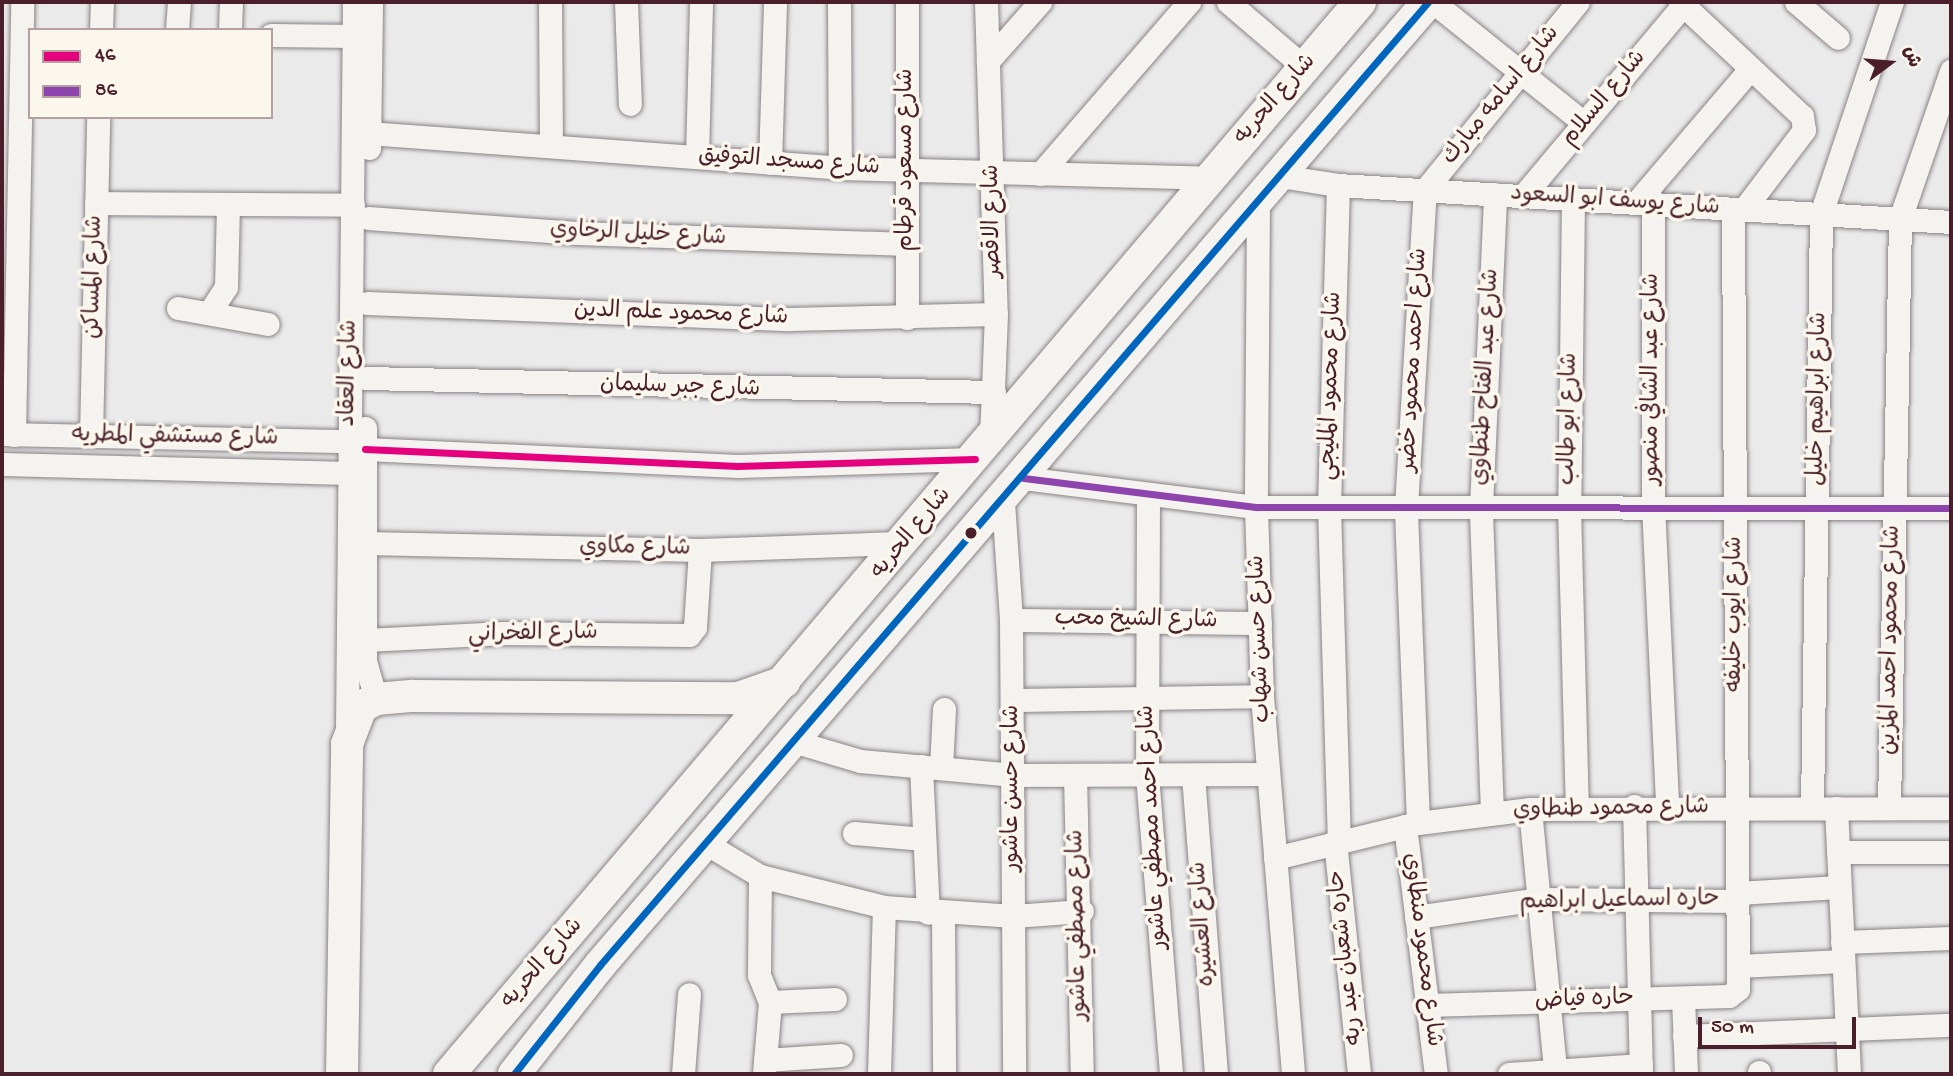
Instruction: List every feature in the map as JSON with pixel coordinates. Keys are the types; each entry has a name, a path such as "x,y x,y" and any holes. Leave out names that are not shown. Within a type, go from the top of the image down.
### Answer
{"main road":[{"name":"شارع الحريه","path":"454,1068 905,543 1360,2"},
{"name":"شارع الحريه","path":"514,1074 600,965 796,742 1430,2"},
{"path":"342,1074 347,744 354,718 376,699 738,698 791,677"},
{"path":"496,1074 600,965"}],"street":[{"path":"8,434 22,2"},
{"path":"102,2 102,28"},
{"path":"177,28 178,2"},
{"path":"230,28 231,2"},
{"name":"شارع العقاد","path":"347,744 348,473 357,445 366,378 367,303 354,2"},
{"name":"شارع العقاد","path":"371,2 369,133 361,211 357,445 365,543 366,640 376,699"},
{"path":"550,2 551,144"},
{"path":"626,2 630,104"},
{"path":"696,157 701,2"},
{"path":"770,163 775,2"},
{"path":"839,2 840,168"},
{"name":"شارع مسعود قرطام","path":"907,2 907,318"},
{"name":"شارع الاقصر","path":"983,449 993,392 996,314 986,2"},
{"path":"988,61 1040,2"},
{"path":"1040,174 1189,2"},
{"path":"1228,2 1304,67"},
{"path":"1430,2 1584,123"},
{"name":"شارع اسامه مبارك","path":"1425,190 1578,2"},
{"path":"1796,2 1838,38"},
{"name":"شارع ابراهيم خليل","path":"1812,808 1821,214 1892,2"},
{"path":"1683,3 1798,110 1804,123 1738,209"},
{"name":"شارع السلام","path":"1523,196 1683,3"},
{"path":"273,35 354,36"},
{"path":"1645,203 1751,68"},
{"name":"شارع محمود احمد المزين","path":"1889,808 1900,219 1951,71"},
{"name":"شارع المساكن","path":"91,436 98,119"},
{"name":"شارع مسجد التوفيق","path":"369,133 551,144 840,168 993,175 1210,178"},
{"name":"شارع يوسف ابو السعود","path":"1279,176 1338,185 1951,222"},
{"name":"شارع محمود المليجي","path":"1337,841 1329,507 1338,185"},
{"name":"شارع احمد محمود خضر","path":"1411,825 1406,507 1425,190"},
{"name":"شارع عبد الفتاح طنطاوي","path":"1492,813 1481,507 1495,194"},
{"name":"شارع ابو طالب","path":"1573,199 1569,507 1577,807"},
{"name":"شارع حسن شهاب","path":"1258,202 1256,507 1262,696 1266,774 1293,1074"},
{"name":"شارع خليل الرخاوي","path":"96,203 228,204 361,211 591,233 907,244"},
{"name":"شارع عبد الشافي منصور","path":"1645,203 1653,505 1667,807"},
{"path":"209,313 225,292 228,204"},
{"name":"شارع ايوب خليفه","path":"1738,209 1735,508 1738,989"},
{"name":"شارع محمود علم الدين","path":"367,303 907,318 996,314"},
{"path":"178,308 268,324"},
{"name":"شارع جبر سليمان","path":"366,378 993,392"},
{"name":"شارع مستشفي المطريه","path":"8,434 357,445 738,466 983,449"},
{"name":"شارع مستشفي المطريه","path":"2,464 348,473"},
{"path":"1013,490 1148,496 1256,507 1653,505 1735,508 1951,508"},
{"name":"شارع حسن عاشور","path":"1013,490 1014,1074"},
{"name":"شارع احمد مصطفي عاشور","path":"1148,496 1147,775 1171,1074"},
{"name":"شارع مكاوي","path":"365,543 700,550 905,543"},
{"name":"شارع الفخراني","path":"366,640 504,633 684,635 695,626 700,550"},
{"name":"شارع الشيخ محب","path":"1012,620 1260,623"},
{"path":"1013,700 1262,696"},
{"path":"944,709 931,767 924,839 935,914 944,1074"},
{"path":"796,742 860,761 1014,775 1266,774"},
{"name":"شارع مصطفي عاشور","path":"1075,775 1082,911 1082,1074"},
{"name":"شارع العشيره","path":"1193,775 1216,1074"},
{"path":"1509,1074 1641,1070 1634,806"},
{"name":"شارع محمود طنطاوي","path":"1275,858 1411,825 1530,809 1634,806 1737,809 1951,808"},
{"path":"1836,808 1849,1074"},
{"path":"1530,809 1555,1071"},
{"name":"شارع محمود منطاوي","path":"1411,825 1416,917 1436,1074"},
{"path":"854,833 924,839"},
{"name":"حاره شعبان عبد ربه","path":"1337,841 1359,1074"},
{"path":"707,844 760,876 884,907 935,914 1014,916 1082,911"},
{"path":"1838,852 1951,852"},
{"path":"760,876 759,975 770,1002 765,1067 841,1055"},
{"name":"حاره اسماعيل ابراهيم","path":"1416,917 1539,899 1636,902 1737,897 1839,887"},
{"path":"879,1074 884,907"},
{"path":"1738,966 1951,938"},
{"name":"حاره فياض","path":"1427,1005 1729,996 1738,989"},
{"path":"683,1074 689,994"},
{"path":"1683,998 1686,1074"},
{"path":"770,1002 835,999"},
{"path":"1685,1036 1951,1025"}],"transit line":[{"path":"514,1074 600,965 1428,2"},
{"name":"46","path":"365,449 738,466 975,459"},
{"name":"86","path":"1023,478 1256,507 1951,508"}]}
